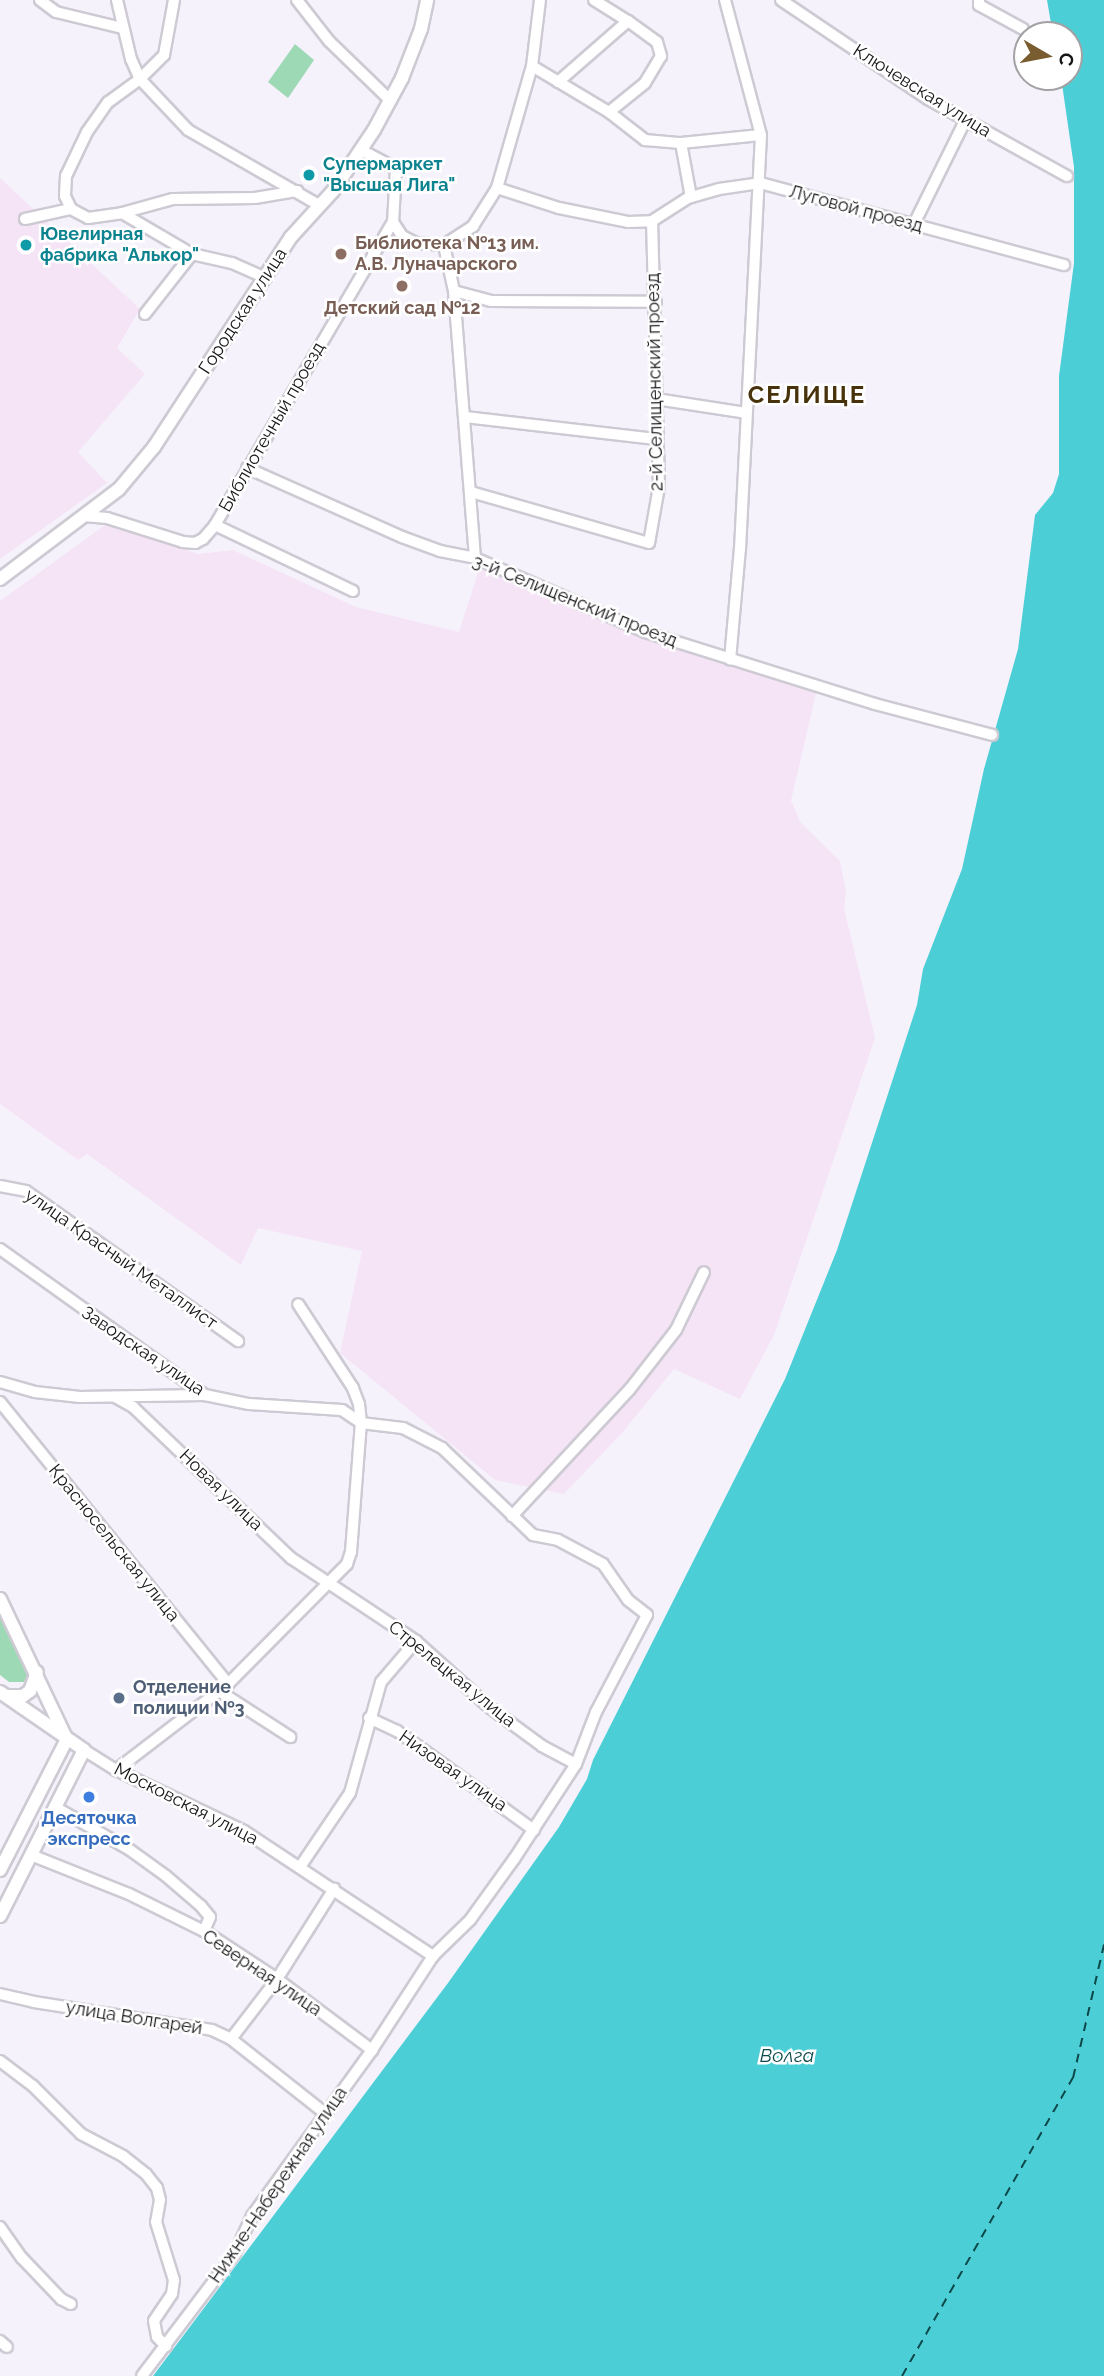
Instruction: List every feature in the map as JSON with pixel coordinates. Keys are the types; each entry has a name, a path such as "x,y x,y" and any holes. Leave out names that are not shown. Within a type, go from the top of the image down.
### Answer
{"street":[{"path":"40,0 56,12 122,28"},
{"path":"117,0 122,28 140,79 188,131 319,205"},
{"path":"174,0 164,55 140,79 108,102 87,132 66,176 65,197 71,209 88,218 122,213 173,199 254,198 297,191"},
{"path":"297,0 329,41 391,101"},
{"name":"Городская улица","path":"0,579 119,489 154,447 291,237 333,191 391,101 421,30 427,0"},
{"path":"361,150 396,169 393,222 402,236 416,243 444,245 473,226 497,188 532,66 540,0"},
{"path":"594,0 657,43 661,56 645,83 609,112"},
{"path":"725,0 761,135 740,548 730,660"},
{"name":"Ключевская улица","path":"781,0 928,99 1068,176"},
{"path":"979,0 979,5 1013,24"},
{"path":"558,82 628,21"},
{"path":"532,66 609,112 645,140 681,143 761,135"},
{"path":"914,224 965,121"},
{"path":"681,143 691,197"},
{"name":"Луговой проезд","path":"652,220 691,197 719,189 760,183 1064,265"},
{"path":"497,188 559,208 628,222 652,220"},
{"path":"25,219 71,209"},
{"path":"122,213 192,254 232,263 266,278"},
{"name":"2-й Селищенский проезд","path":"471,492 649,543 659,487 652,220"},
{"name":"Библиотечный проезд","path":"84,516 107,518 183,542 203,539 215,525 393,222"},
{"path":"444,245 454,291 475,558"},
{"path":"145,314 192,254"},
{"path":"454,291 491,301 656,302"},
{"path":"656,399 746,413"},
{"path":"465,417 656,439"},
{"name":"3-й Селищенский проезд","path":"247,468 402,537 475,558 645,632 875,704 992,734"},
{"name":"Библиотечный проезд","path":"215,525 353,591"},
{"name":"улица Красный Металлист","path":"0,1186 26,1191 238,1341"},
{"name":"Заводская улица","path":"0,1249 205,1395 249,1404 342,1410 361,1423 403,1428 442,1448 533,1535 558,1540 603,1564 628,1600 648,1615"},
{"path":"512,1516 630,1389 676,1330 705,1272"},
{"path":"116,1770 224,1687 347,1564 351,1552 361,1423 353,1388 298,1304"},
{"path":"0,1382 35,1392 80,1397 205,1395"},
{"name":"Новая улица","path":"115,1397 134,1407 291,1558 329,1583"},
{"name":"Красносельская улица","path":"0,1402 224,1687 290,1737"},
{"name":"Стрелецкая улица","path":"329,1583 415,1641 489,1707 542,1746 576,1764"},
{"path":"0,1599 67,1739 0,1870"},
{"name":"Нижне-Набережная улица","path":"142,2376 235,2253 252,2216 372,2050 433,1956 470,1920 534,1830 576,1764 596,1712 648,1615"},
{"path":"300,1867 350,1793 381,1682 415,1641"},
{"path":"3,1694 23,1696 30,1691 37,1672"},
{"name":"Московская улица","path":"3,1694 116,1770 244,1831 433,1956"},
{"name":"Низовая улица","path":"369,1718 397,1731 534,1830"},
{"path":"0,1916 84,1750"},
{"path":"55,1807 130,1850 166,1876 210,1917 204,1931"},
{"name":"Северная улица","path":"31,1854 128,1894 204,1931 277,1979 372,2050"},
{"path":"231,2039 277,1979 334,1889"},
{"name":"улица Волгарей","path":"0,1994 34,2002 193,2025 231,2039 326,2113"},
{"path":"0,2060 33,2086 81,2134 123,2156 157,2188 160,2200 156,2222 174,2280 172,2294 154,2321 157,2337 166,2346"},
{"path":"0,2227 22,2258 61,2299 71,2304"}],"shaded area":[{"path":"0,178 140,309 117,348 145,374 78,452 107,483 0,559"},
{"path":"105,525 199,554 233,550 356,607 459,632 480,566 643,636 817,689 791,801 801,823 840,861 846,891 844,908 875,1038 774,1335 740,1399 674,1369 622,1433 564,1494 495,1480 340,1353 362,1251 258,1228 241,1265 87,1154 78,1160 0,1104 0,601"}],"green space":[{"path":"295,44 314,60 288,98 268,82"},
{"path":"0,1616 28,1675 24,1682 9,1682 0,1675"}],"water":[{"name":"Волга","path":"1047,0 1104,0 1104,2376 153,2376 448,1983 559,1827 587,1779 593,1760 785,1379 837,1250 917,1005 923,969 962,869 984,769 1018,649 1035,515 1053,493 1059,474 1059,376 1074,263 1074,167 1063,91 1083,91 1083,21 1051,21"}],"ferry route":[{"path":"902,2376 1073,2078 1104,1945"}],"place":[{"name":"Супермаркет \"Высшая Лига\"","path":"309,175"},
{"name":"Ювелирная фабрика \"Алькор\"","path":"26,245"},
{"name":"Библиотека №13 им. А.В. Луначарского","path":"341,254"},
{"name":"Детский сад №12","path":"402,286"},
{"name":"Отделение полиции №3","path":"119,1698"},
{"name":"Десяточка экспресс","path":"89,1797"}],"district":[{"name":"СЕЛИЩЕ","path":"807,395"}]}
